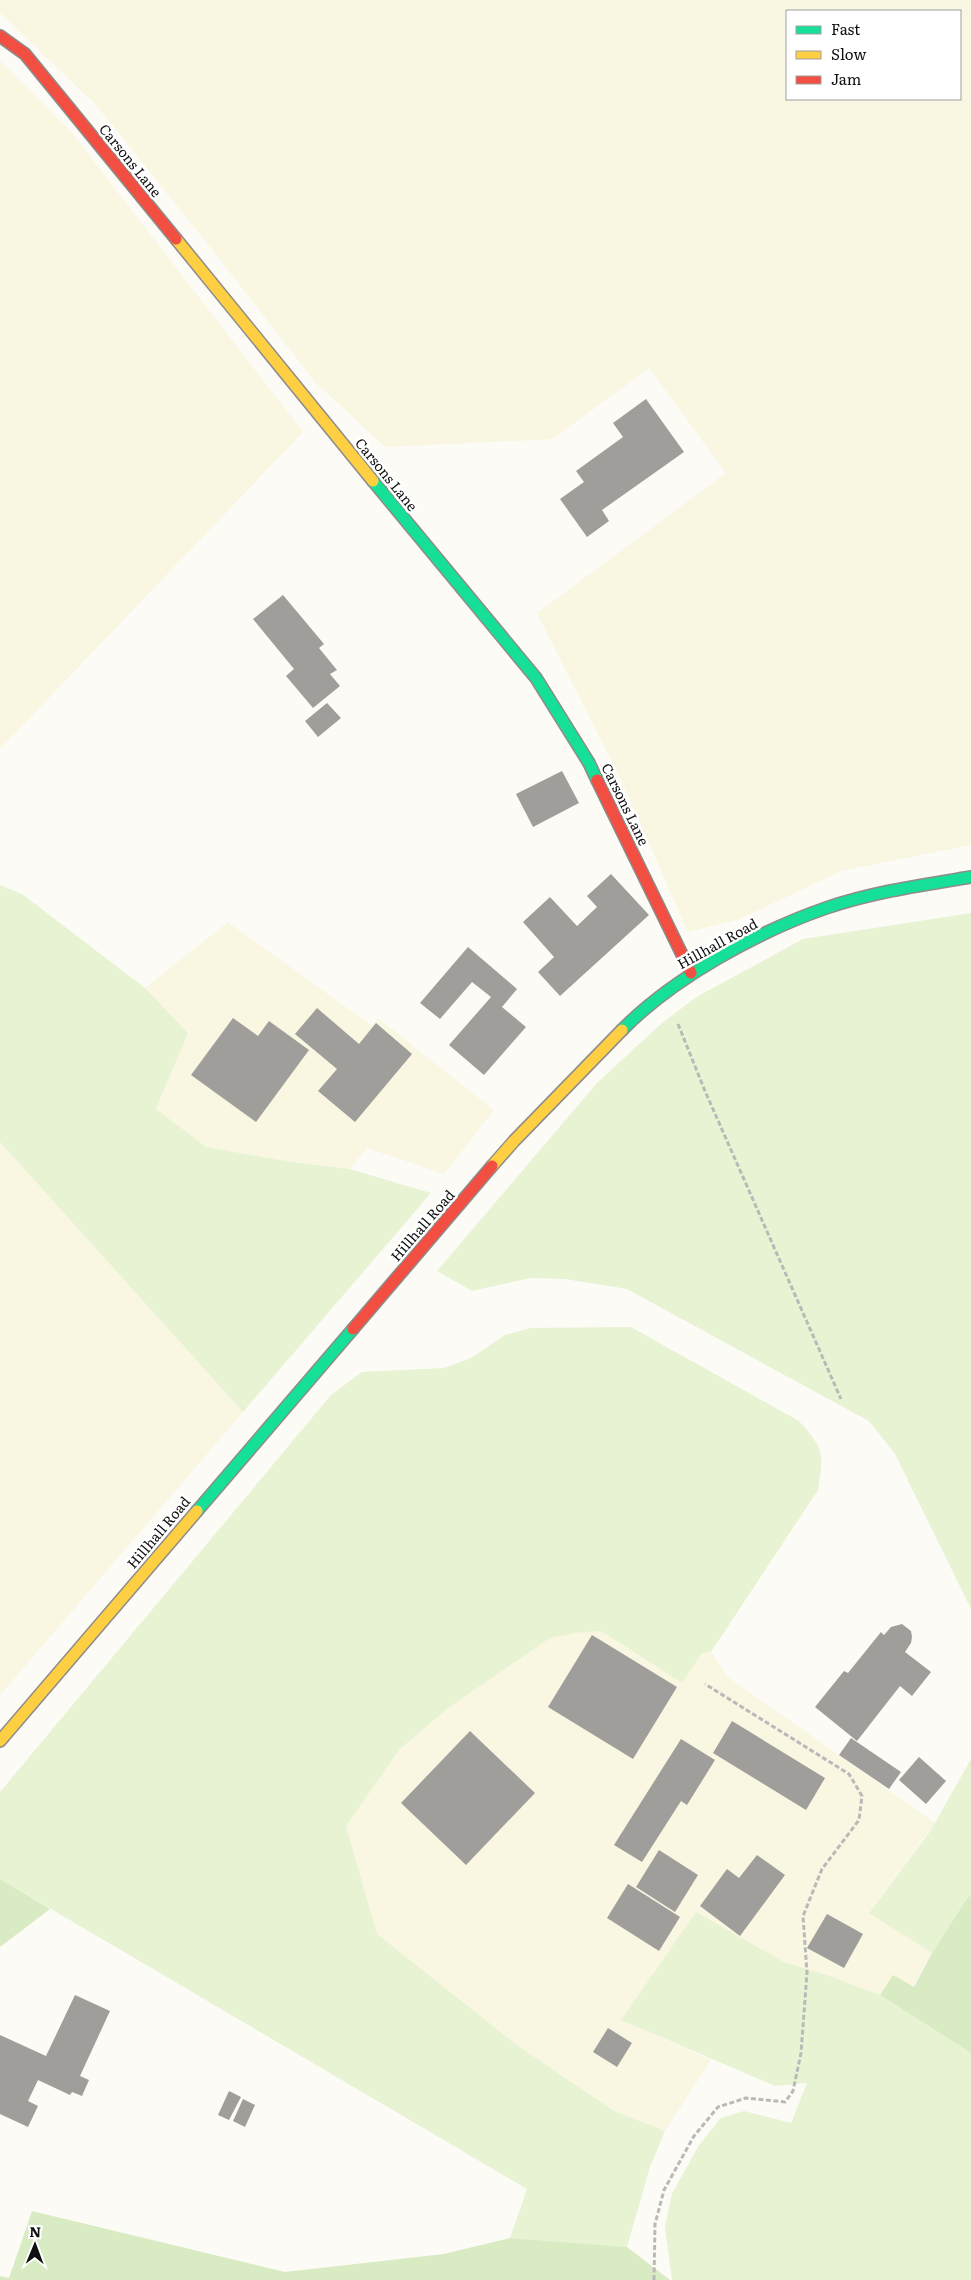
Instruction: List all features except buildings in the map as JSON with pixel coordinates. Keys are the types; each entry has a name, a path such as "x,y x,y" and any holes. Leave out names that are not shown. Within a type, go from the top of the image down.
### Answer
{"main road":[{"name":"Carsons Lane","path":"0,36 25,54 536,678 589,763 691,973"},
{"name":"Hillhall Road","path":"0,1740 514,1141 626,1026 665,992 691,973 771,931 826,908 892,890 971,877"}],"path":[{"path":"665,992 705,1091 841,1399"},
{"path":"654,2280 656,2224 664,2190 694,2136 718,2108 746,2098 785,2102 793,2091 801,2053 807,1973 803,1916 822,1869 859,1820 862,1796 849,1774 705,1684"}],"shaded area":[{"path":"0,0 971,0 971,845 841,871 740,919 688,932 623,784 537,613 726,473 649,368 553,439 385,447 315,382 97,106 0,13"},
{"path":"0,61 72,133 303,432 0,749"},
{"path":"228,922 372,1026 378,1018 494,1110 444,1174 367,1148 350,1169 291,1162 206,1147 156,1110 188,1033 145,988"},
{"path":"0,1142 243,1412 0,1695"},
{"path":"601,1631 682,1683 702,1653 711,1652 728,1677 935,1823 869,1912 932,1953 913,1987 893,1976 880,1995 827,1975 784,1962 696,1913 621,2020 711,2060 665,2131 614,2111 517,2045 377,1934 346,1826 400,1749 448,1708 550,1638"}],"green space":[{"path":"0,885 22,894 145,988 188,1033 156,1109 206,1147 291,1162 350,1169 431,1193 243,1412 0,1142"},
{"path":"971,913 971,1609 895,1454 869,1421 627,1289 565,1279 530,1278 472,1291 437,1271 597,1083 662,1023 698,996 803,939"},
{"path":"631,1327 799,1421 818,1445 820,1452 821,1468 818,1490 711,1652 702,1653 682,1683 601,1631 550,1638 448,1708 400,1749 346,1826 377,1934 517,2045 614,2111 665,2131 650,2167 627,2247 510,2238 527,2189 0,1879 0,1792 331,1395 362,1372 444,1368 471,1358 505,1335 530,1328"},
{"path":"971,1759 971,1900 968,1896 932,1953 869,1913 931,1830"},
{"path":"0,1879 50,1909 0,1947"},
{"path":"969,1895 971,1900 971,2053 880,1995 893,1975 914,1987 932,1953"},
{"path":"696,1912 784,1962 827,1975 880,1995 971,2053 971,2280 672,2280 665,2227 672,2194 699,2145 721,2118 744,2111 791,2123 807,2083 775,2086 621,2020"},
{"path":"32,2211 285,2272 444,2254 510,2238 627,2247 670,2280 0,2280 0,2276 9,2278"}],"traffic: fast":[{"path":"373,481 536,678 589,763 597,780"},
{"path":"622,1030 666,992 691,975 717,958 772,930 826,908 862,898 971,877"},
{"path":"197,1511 353,1329"}],"traffic: slow":[{"path":"176,239 373,481"},
{"path":"492,1166 622,1030"},
{"path":"0,1741 197,1511"}],"traffic: jam":[{"path":"0,36 25,54 176,239"},
{"path":"597,780 691,973"},
{"path":"353,1329 492,1166"}]}
